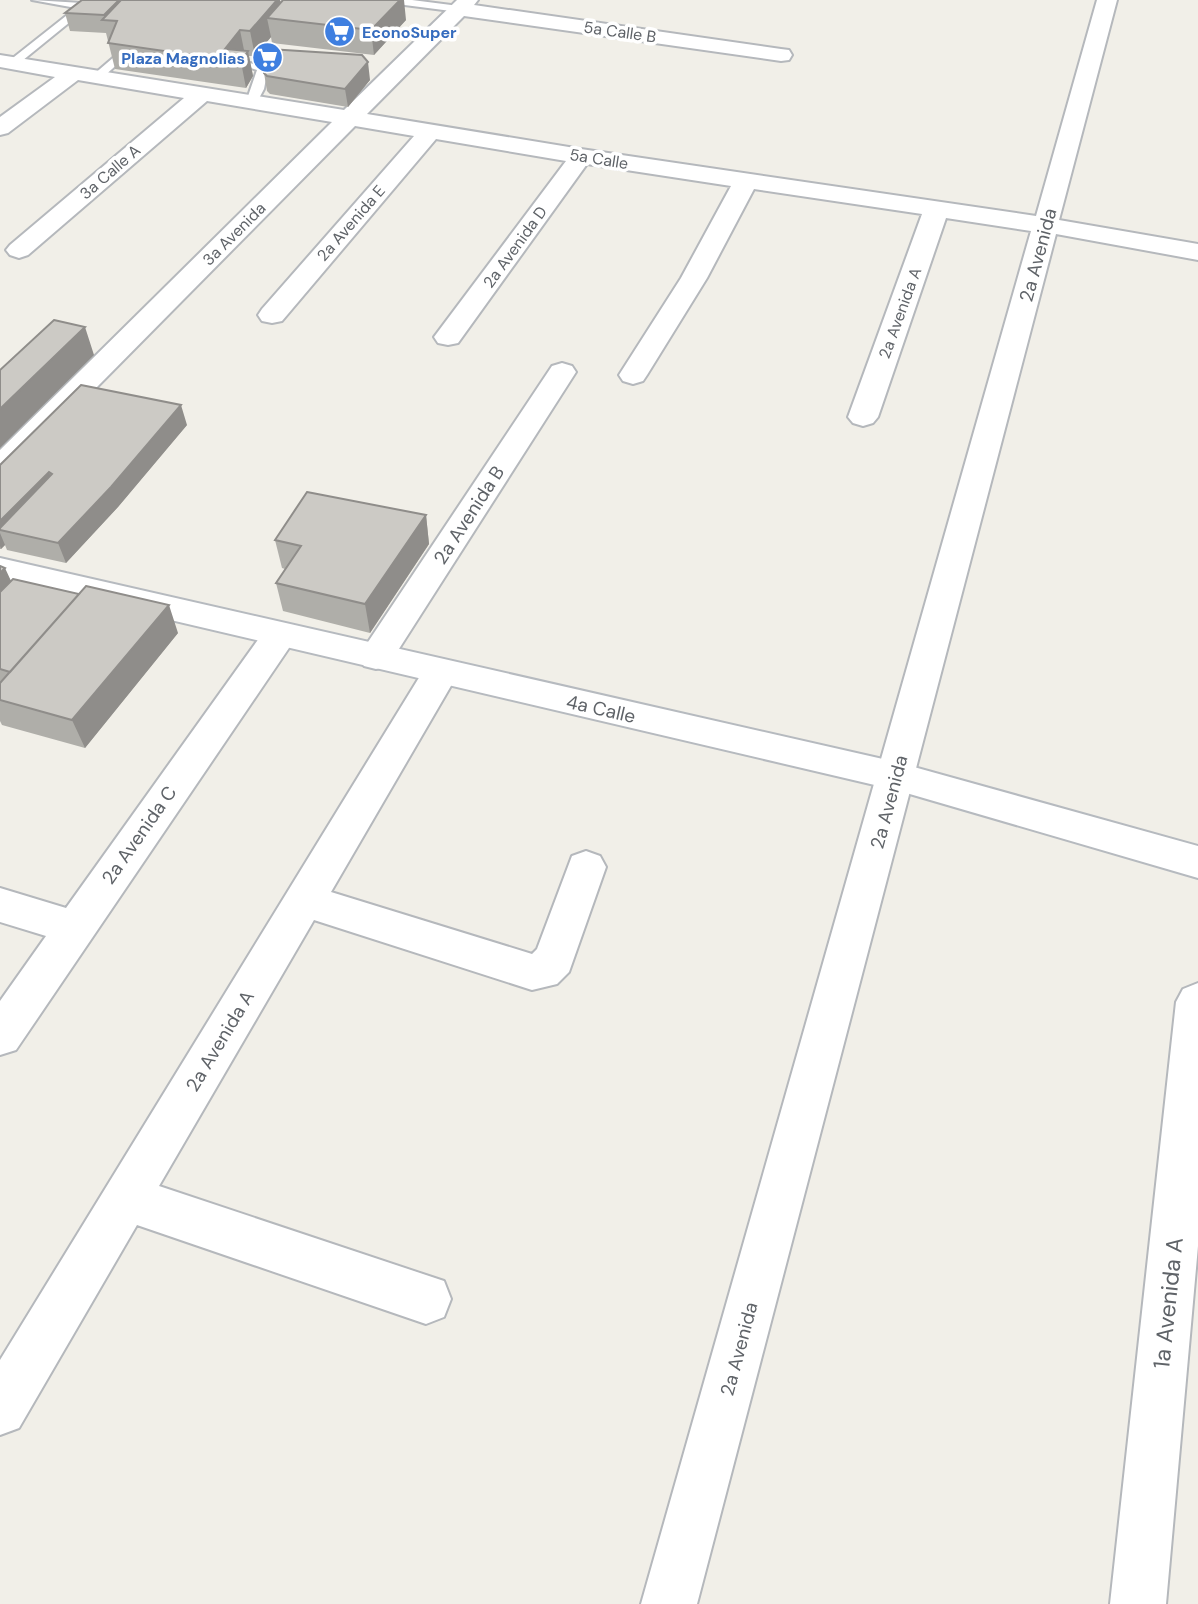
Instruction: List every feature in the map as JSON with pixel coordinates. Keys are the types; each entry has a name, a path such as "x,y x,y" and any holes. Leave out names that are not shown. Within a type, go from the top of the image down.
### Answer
{"street":[{"name":"2a Avenida","path":"669,1604 1045,225 1087,84 1107,0"},
{"name":"5a Calle B","path":"463,5 781,55"},
{"name":"3a Avenida","path":"0,467 463,5"},
{"name":"5a Calle","path":"6,62 745,182 1045,225 1198,252"},
{"path":"0,128 85,75"},
{"name":"3a Calle A","path":"19,250 202,94"},
{"name":"2a Avenida E","path":"272,315 430,132"},
{"name":"2a Avenida D","path":"448,337 581,156"},
{"path":"633,375 694,278 745,182"},
{"name":"2a Avenida A","path":"863,417 936,209"},
{"name":"2a Avenida B","path":"376,657 562,372"},
{"name":"4a Calle","path":"0,569 279,636 896,776 1198,862"},
{"name":"2a Avenida C","path":"0,1036 279,636"},
{"name":"2a Avenida A","path":"0,1409 441,672"},
{"path":"304,900 532,972 542,971 554,959 586,867"},
{"path":"0,905 74,927"},
{"name":"1a Avenida A","path":"1138,1604 1198,1002"},
{"path":"126,1198 426,1300"}],"lane":[{"path":"37,0 89,3"},
{"path":"389,0 463,5"},
{"path":"6,62 89,3"},
{"path":"85,75 118,58"},
{"path":"240,61 262,68 252,102"}],"building":[{"path":"82,0 119,0 104,15 65,13"},
{"path":"121,0 277,0 250,31 240,30 225,49 248,51 241,62 108,43 117,21 102,20"},
{"path":"283,0 400,0 371,30 267,18"},
{"path":"269,49 362,55 368,62 345,89 267,76 264,73 264,59"},
{"path":"54,320 85,327 0,409 0,370"},
{"path":"81,385 181,405 111,487 58,543 0,530 52,474 49,472 0,521 0,465"},
{"path":"307,492 426,515 365,604 276,583 301,546 275,540"},
{"path":"13,579 79,594 10,672 0,669 0,592"},
{"path":"86,586 169,605 72,720 0,700 0,683"}],"place":[{"name":"EconoSuper","path":"339,32"},
{"name":"Plaza Magnolias","path":"268,58"}]}
